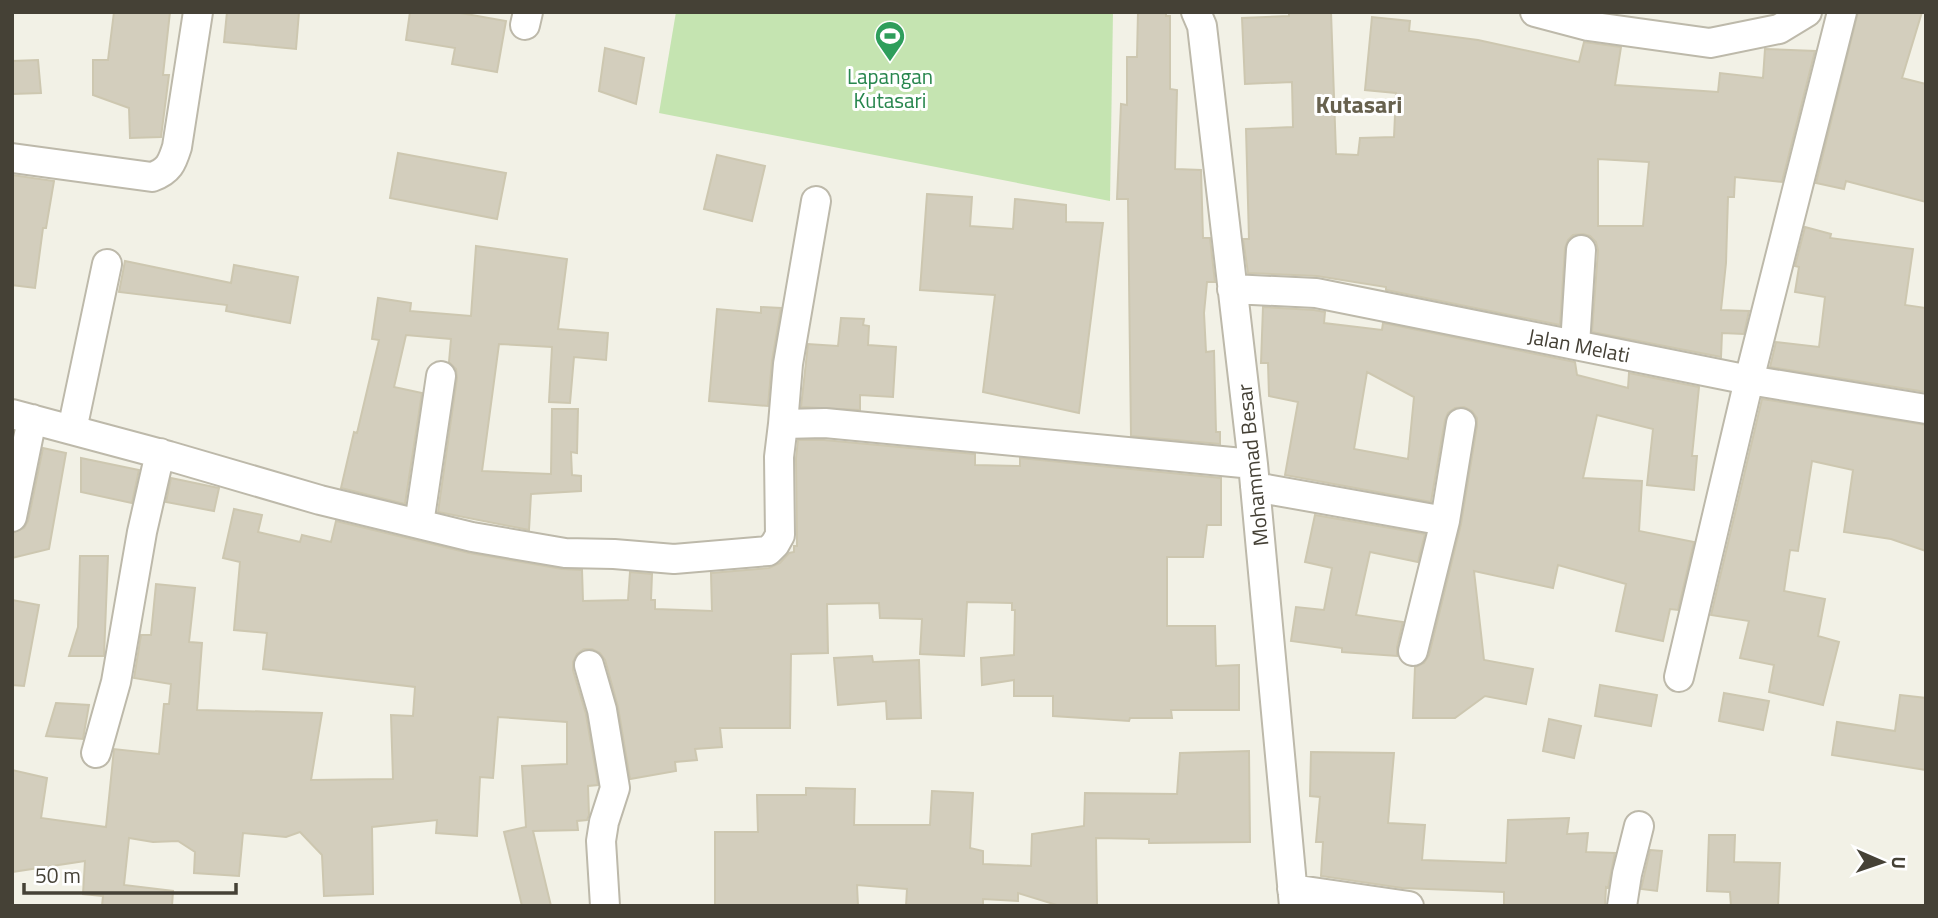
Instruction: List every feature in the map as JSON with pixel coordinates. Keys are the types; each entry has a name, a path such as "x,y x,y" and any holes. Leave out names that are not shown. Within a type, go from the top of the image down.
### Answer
{"street":[{"path":"12,158 152,177 165,173 172,164 177,148 198,12"},
{"path":"1535,12 1588,26 1710,43 1779,29 1807,12"},
{"path":"1679,677 1749,380 1842,12"},
{"name":"Mohammad Besar","path":"1201,17 1254,475 1293,897"},
{"path":"12,517 22,417 160,453 320,500 472,537 565,553 674,559 768,551 780,535 779,457 788,364 816,201"},
{"path":"1575,345 1581,250"},
{"path":"72,430 107,264"},
{"name":"Jalan Melati","path":"1231,289 1316,293 1749,380 1926,409"},
{"path":"419,524 442,376"},
{"path":"783,424 825,423 1254,475 1445,521"},
{"path":"1413,651 1445,521 1461,423"},
{"path":"96,753 116,682 142,532 160,453"},
{"path":"589,665 602,709 614,788 601,841 605,906"},
{"path":"1622,906 1639,825"},
{"path":"1293,897 1409,906"}],"green space":[{"name":"Lapangan Kutasari","path":"676,12 1113,12 1110,201 659,113"}],"building":[{"path":"114,12 170,12 163,75 169,75 161,137 130,138 129,108 93,95 93,60 108,60"},
{"path":"227,12 299,12 296,49 224,42"},
{"path":"410,12 455,12 506,21 497,72 452,64 455,48 406,40"},
{"path":"1138,12 1166,12 1166,16 1170,16 1170,89 1177,90 1175,169 1201,170 1203,238 1210,238 1215,282 1207,282 1204,313 1206,352 1214,351 1216,432 1220,432 1220,444 1131,436 1128,199 1117,199 1121,104 1127,105 1127,57 1137,57"},
{"path":"1289,12 1331,12 1336,154 1358,155 1360,138 1394,137 1396,93 1365,90 1372,17 1410,21 1409,31 1478,40 1579,62 1584,42 1621,47 1615,85 1718,92 1720,73 1763,78 1765,49 1815,51 1782,182 1735,177 1734,197 1728,197 1721,310 1749,311 1744,334 1722,333 1721,357 1592,332 1598,250 1596,242 1583,234 1573,235 1565,248 1560,325 1386,290 1386,287 1317,276 1248,273 1243,239 1249,239 1246,129 1293,127 1292,82 1245,84 1242,18 1289,16","holes":["1598,159 1649,162 1643,226 1598,226"]},
{"path":"1858,12 1922,12 1902,78 1926,84 1926,202 1846,181 1844,189 1816,183"},
{"path":"605,48 644,58 636,104 599,91"},
{"path":"38,60 41,93 12,94 12,61"},
{"path":"398,153 506,173 497,219 390,198"},
{"path":"717,155 765,166 752,221 704,209"},
{"path":"12,175 54,181 46,228 43,228 35,288 12,285"},
{"path":"927,194 972,197 970,226 1013,229 1015,199 1066,205 1066,222 1103,223 1079,413 983,392 995,295 920,290"},
{"path":"1805,227 1831,234 1830,238 1913,249 1905,305 1926,308 1926,392 1770,367 1776,342 1819,347 1825,297 1795,292 1799,267 1795,266"},
{"path":"476,246 567,259 558,329 608,333 606,360 574,357 570,403 549,402 552,347 499,344 482,471 551,474 552,409 578,409 577,453 571,452 572,475 581,476 581,491 531,494 529,530 438,512 457,378 456,369 449,362 451,339 406,335 394,387 422,393 405,504 341,488 379,340 372,339 378,298 411,303 410,311 471,316"},
{"path":"125,261 231,283 234,265 298,277 290,323 226,311 227,305 119,292"},
{"path":"761,307 781,308 768,406 709,401 717,309 761,313"},
{"path":"1263,307 1314,310 1325,312 1324,323 1382,330 1383,323 1575,362 1577,375 1628,388 1629,373 1699,387 1692,456 1697,456 1694,490 1647,485 1653,429 1597,415 1583,478 1642,481 1639,531 1694,542 1678,610 1670,609 1663,641 1616,631 1626,584 1558,565 1553,588 1474,571 1484,660 1533,669 1526,704 1485,696 1455,718 1413,718 1415,667 1424,663 1429,655 1461,524 1477,418 1472,411 1464,407 1455,408 1448,413 1431,502 1285,475 1298,402 1269,396 1268,363 1261,363","holes":["1367,372 1414,397 1408,459 1354,449"]},
{"path":"841,318 864,319 863,325 869,326 868,345 896,347 893,397 860,395 860,410 801,407 808,344 838,346"},
{"path":"1762,399 1926,425 1926,551 1891,539 1844,532 1853,470 1812,461 1798,551 1790,550 1784,591 1825,599 1818,636 1839,642 1823,705 1769,692 1774,665 1740,658 1749,621 1711,615"},
{"path":"798,440 975,454 975,465 1020,466 1020,458 1221,478 1221,525 1207,525 1203,557 1167,557 1167,626 1215,626 1216,666 1239,665 1239,710 1171,710 1172,718 1130,718 1129,721 1053,716 1053,696 1014,696 1014,680 982,685 981,658 1014,655 1015,610 1012,610 1012,603 967,602 964,656 920,654 922,619 880,618 879,603 827,604 828,653 791,654 790,728 720,728 722,747 695,749 697,760 675,762 676,771 630,779 618,707 605,660 600,653 592,649 584,649 577,654 573,670 586,714 598,785 588,786 589,815 587,820 577,821 578,830 533,831 551,906 522,906 504,832 526,827 522,766 567,764 567,722 498,717 493,778 480,777 477,836 436,833 437,820 372,827 373,894 324,896 322,855 300,832 286,837 243,833 239,876 194,873 195,852 178,841 153,842 129,838 124,885 173,891 172,906 102,906 103,896 83,894 85,861 12,872 12,770 47,778 41,818 106,827 114,749 159,754 164,704 169,704 171,684 134,678 141,635 151,635 156,584 195,588 189,642 202,643 197,710 322,713 311,780 393,779 391,715 413,716 415,687 263,669 267,633 234,630 240,562 223,558 234,509 262,515 258,532 300,542 302,535 331,542 336,521 469,553 582,570 583,601 628,600 630,572 652,574 651,600 655,600 655,609 712,611 711,573 769,568 794,552 794,546 797,546"},
{"path":"43,448 66,453 49,549 12,558 12,533 24,528 28,521"},
{"path":"81,458 139,470 132,503 81,492"},
{"path":"171,478 219,488 214,511 166,502"},
{"path":"1315,515 1425,534 1418,562 1370,552 1356,615 1403,622 1397,656 1342,652 1342,648 1291,641 1296,607 1324,610 1332,568 1305,562"},
{"path":"80,556 108,556 104,656 69,656 78,627"},
{"path":"12,600 39,605 24,686 12,685"},
{"path":"872,656 873,662 919,660 921,718 887,719 886,701 838,705 834,658"},
{"path":"1600,685 1657,695 1651,726 1595,716"},
{"path":"1724,693 1769,701 1763,730 1719,721"},
{"path":"1900,695 1926,698 1926,770 1832,755 1837,722 1895,731"},
{"path":"56,703 89,705 83,739 46,736"},
{"path":"1549,719 1581,726 1574,758 1543,751"},
{"path":"1249,751 1250,842 1149,843 1149,839 1096,838 1097,906 1060,906 1018,893 1018,901 983,899 983,906 906,906 907,889 857,885 858,906 715,906 715,832 758,832 757,795 806,795 806,788 855,789 854,825 930,825 932,791 973,793 970,848 983,851 983,864 1031,866 1032,834 1084,826 1085,793 1177,794 1180,753"},
{"path":"1311,752 1394,753 1388,823 1425,825 1422,860 1506,863 1508,820 1569,818 1567,834 1588,833 1586,852 1615,853 1608,888 1606,887 1605,906 1504,906 1504,892 1402,888 1321,876 1323,842 1316,842 1320,797 1310,796"},
{"path":"1709,835 1735,835 1734,862 1780,863 1778,906 1731,906 1730,892 1707,891"},
{"path":"1650,850 1662,851 1657,891 1641,889"}],"place":[{"name":"Lapangan Kutasari","path":"890,63"}],"district":[{"name":"Kutasari","path":"1359,104"}]}
